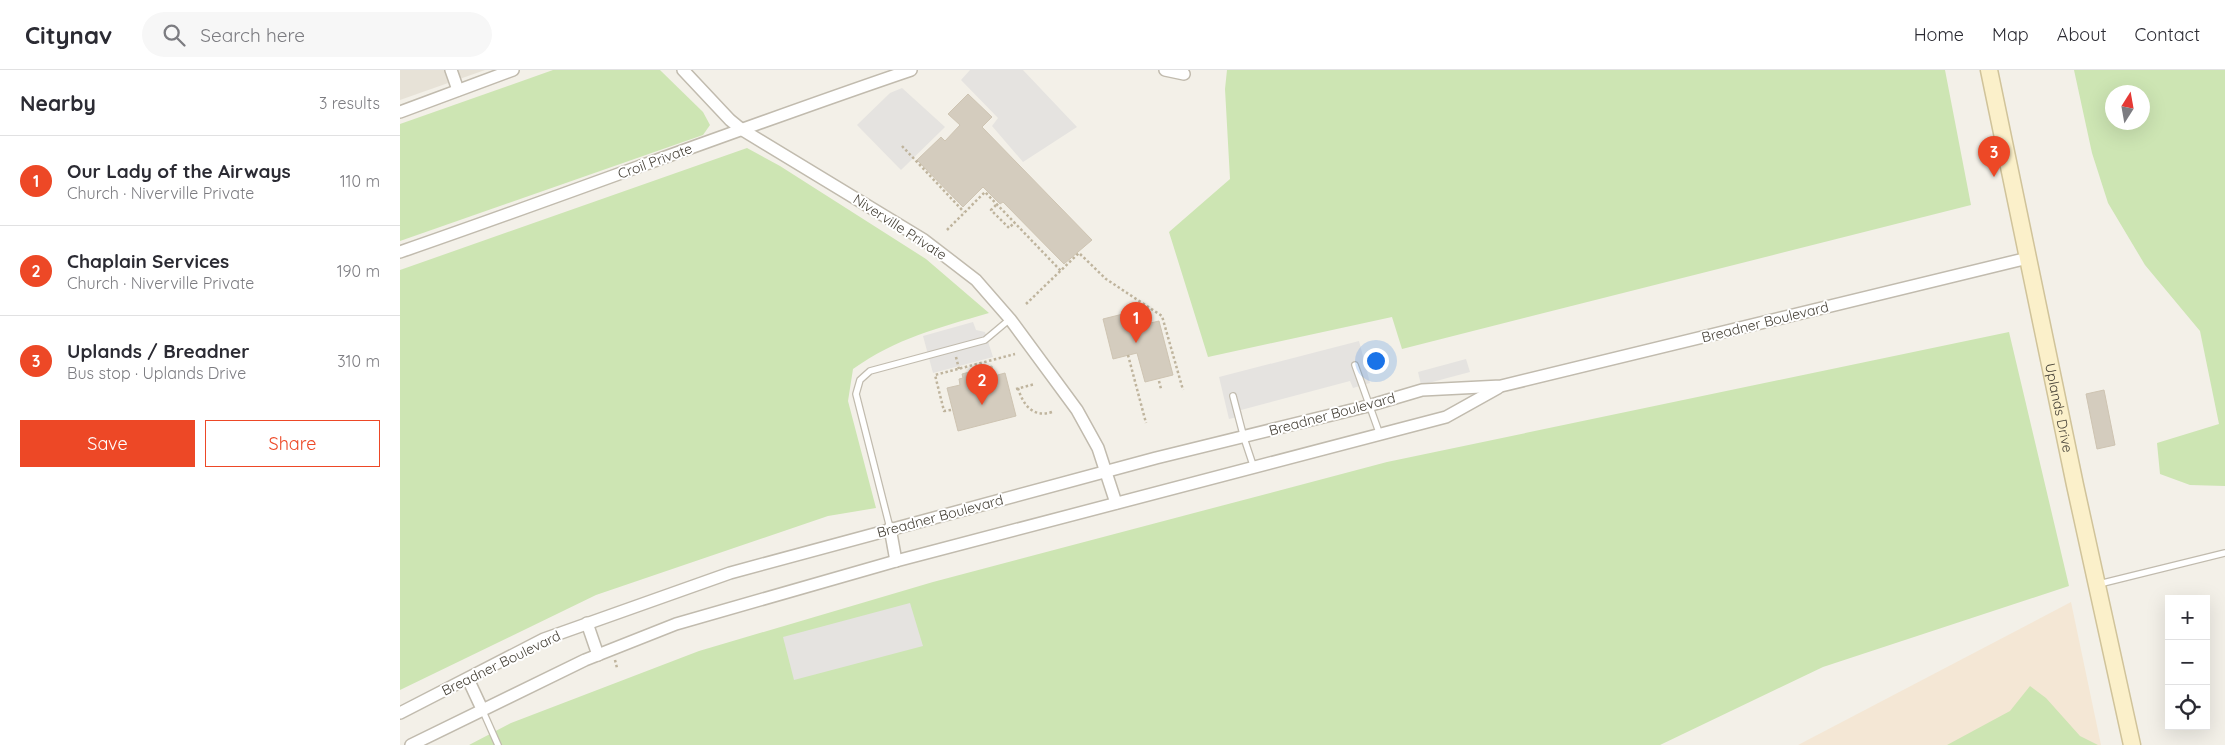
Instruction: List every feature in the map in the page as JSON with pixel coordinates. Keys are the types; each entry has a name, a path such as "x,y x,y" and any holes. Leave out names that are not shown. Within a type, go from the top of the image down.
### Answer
{"main road":[{"name":"Uplands Drive","path":"1989,70 2132,745"}],"street":[{"path":"451,70 458,90"},
{"path":"400,112 514,70"},
{"name":"Niverville Private","path":"683,70 730,120 741,129 924,240 976,280 1010,320 1077,410 1098,448 1116,503"},
{"name":"Croil Private","path":"400,252 911,70"},
{"path":"1165,70 1184,74"},
{"name":"Breadner Boulevard","path":"400,713 544,639 730,573 890,528 1156,458 1244,438 1368,406 1422,390 1501,386 2028,258"},
{"name":"Breadner Boulevard","path":"411,745 482,709 598,655 676,624 896,562 1446,417 1501,386"},
{"path":"890,528 896,562"},
{"path":"587,623 598,655"},
{"path":"468,679 482,709"}],"lane":[{"path":"890,528 856,394 860,380 870,371 985,340 1010,320"},
{"path":"1355,364 1368,406 1380,435"},
{"path":"1233,396 1254,468"},
{"path":"2097,584 2225,553"},
{"path":"482,709 498,745"}],"path":[{"path":"902,146 964,212"},
{"path":"947,230 984,192 1061,271"},
{"path":"996,205 991,210 1009,228 1014,223"},
{"path":"1026,304 1079,253 1106,279 1162,316 1183,390"},
{"path":"951,410 944,411 935,375 1015,354"},
{"path":"1128,355 1146,423"},
{"path":"1159,381 1161,389"},
{"path":"1035,384 1017,389 1021,400 1027,408 1037,413 1052,412"}],"shaded area":[{"path":"400,70 485,70 400,100"},
{"path":"970,70 1023,70 1077,127 1023,162 992,126 998,118 961,80"},
{"path":"902,88 945,127 901,170 857,125 890,93"},
{"path":"973,322 976,330 985,332 993,357 933,373 923,336"},
{"path":"1359,341 1370,383 1353,388 1350,381 1241,410 1242,416 1229,419 1219,377"},
{"path":"1466,359 1470,372 1421,385 1418,372"},
{"path":"2071,602 2101,745 1798,745"},
{"path":"910,603 923,646 794,680 783,637"}],"green space":[{"path":"553,70 660,70 703,112 710,125 703,135 400,241 400,124"},
{"path":"1227,70 1945,70 1971,205 1402,349 1392,317 1208,357 1169,232 1230,179 1225,89"},
{"path":"2074,70 2225,70 2225,486 2190,485 2160,474 2157,443 2219,424 2200,331 2145,265 2108,203 2092,153"},
{"path":"747,148 780,166 926,259 989,313 918,335 886,349 853,369 848,401 876,508 828,516 596,595 400,690 400,270"},
{"path":"2009,332 2069,586 1823,667 1660,745 469,745 511,723 699,651 933,582 1387,462"},
{"path":"2030,686 2046,698 2080,736 2098,745 1947,745 2010,711"}],"building":[{"path":"968,94 992,117 982,127 1092,240 1064,264 1003,202 1000,204 983,187 963,207 917,160 941,137 945,141 960,125 948,114"},
{"path":"1134,308 1138,326 1159,321 1173,375 1145,382 1137,353 1113,359 1103,319 1123,314 1122,311"},
{"path":"992,366 994,376 1005,373 1016,416 958,431 947,388 960,385 959,379 963,378 962,374"},
{"path":"2104,390 2115,445 2097,449 2086,394"}],"place":[{"name":"Uplands / Breadner","path":"1994,177"},
{"name":"Our Lady of the Airways","path":"1136,343"},
{"name":"Chaplain Services","path":"982,405"}]}
